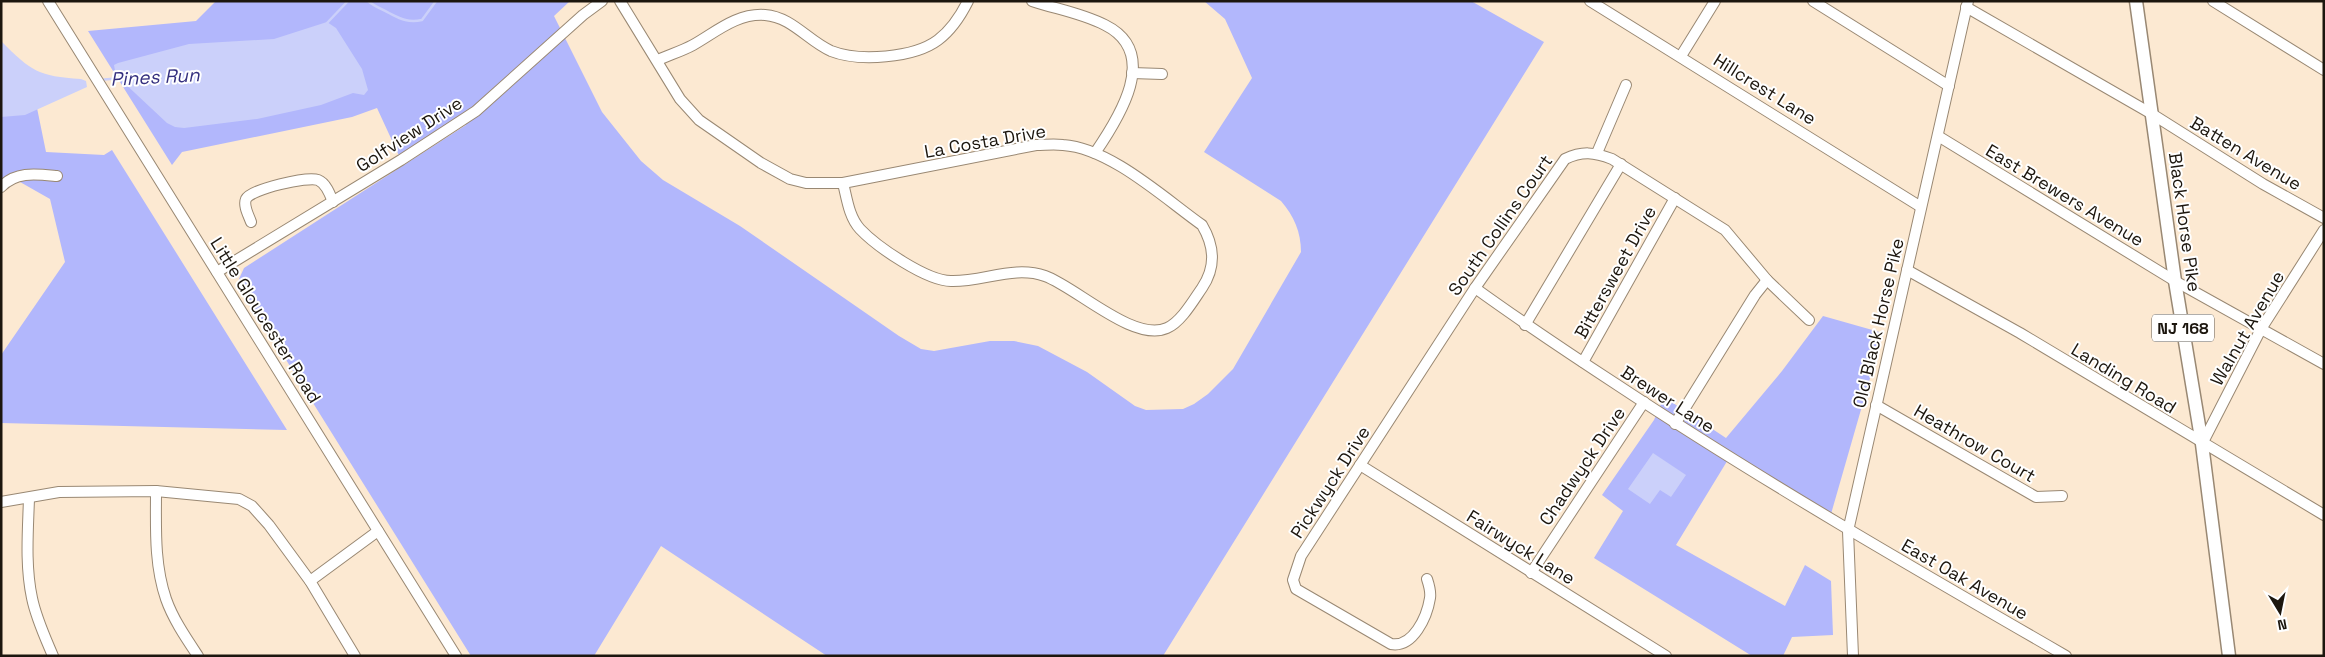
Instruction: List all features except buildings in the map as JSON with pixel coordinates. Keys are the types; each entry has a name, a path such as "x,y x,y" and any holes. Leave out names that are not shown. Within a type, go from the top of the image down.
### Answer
{"main road":[{"name":"Black Horse Pike","path":"2136,1 2175,281 2202,444 2229,656"}],"street":[{"name":"Little Gloucester Road","path":"48,1 456,656"},
{"name":"Golfview Drive","path":"217,272 401,160 484,104 583,15 602,1"},
{"name":"La Costa Drive","path":"620,1 658,60 680,99 699,120 761,163 790,180 806,183 843,184 1036,145 1064,145 1096,153 1134,176 1202,225 1208,236 1214,256 1210,276 1193,301 1168,328 1156,331 1143,329 1118,318 1046,276 1029,272 951,282 932,278 899,259 860,228 850,212 843,184"},
{"path":"658,60 691,46 727,24 748,17 764,15 776,17 797,27 832,51 853,57 878,57 902,53 927,46 938,40 963,10 968,1"},
{"path":"1032,1 1079,14 1106,25 1121,37 1129,49 1132,84 1119,118 1096,153"},
{"name":"Hillcrest Lane","path":"1590,1 1921,207"},
{"path":"1681,56 1715,1"},
{"path":"1813,1 1949,86"},
{"path":"2213,1 2324,70"},
{"name":"Old Black Horse Pike","path":"1853,655 1848,531 1967,4"},
{"name":"Batten Avenue","path":"1967,4 2152,114 2263,184 2324,218"},
{"path":"1132,74 1162,74"},
{"path":"1626,85 1597,153 1621,164 1725,230 1767,280 1809,320"},
{"name":"East Brewers Avenue","path":"1938,136 2175,281 2324,364"},
{"name":"South Collins Court","path":"1403,399 1475,288 1565,160 1576,154 1597,153"},
{"path":"1525,324 1621,164"},
{"path":"1,188 9,178 30,174 57,176"},
{"path":"250,222 246,203 248,197 255,192 286,183 311,179 319,180 326,188 333,202"},
{"name":"Bittersweet Drive","path":"1583,362 1675,198"},
{"name":"Walnut Avenue","path":"2202,444 2261,329 2324,230"},
{"name":"Landing Road","path":"1908,270 2020,333 2202,444 2324,515"},
{"path":"1675,424 1755,295 1767,280"},
{"name":"Brewer Lane","path":"1475,288 1525,324 1675,424 1848,531"},
{"name":"Pickwyck Drive","path":"1403,399 1301,556 1295,571 1294,585 1296,588 1391,644 1403,644 1410,640 1418,629 1430,599 1427,579"},
{"name":"Chadwyck Drive","path":"1531,573 1644,402"},
{"name":"Heathrow Court","path":"1876,405 2036,497 2062,496"},
{"name":"Fairwyck Lane","path":"1360,465 1666,656"},
{"path":"156,491 159,575 166,600 180,629 198,656"},
{"path":"1,502 59,492 156,491 239,499 252,506 289,553 310,582 355,656"},
{"path":"30,498 28,556 32,598 43,633 53,656"},
{"path":"310,582 378,531"},
{"name":"East Oak Avenue","path":"1848,531 2066,656"}],"shaded area":[{"path":"216,1 570,1 554,16 602,112 641,161 663,180 740,226 899,336 921,349 934,351 990,341 1014,341 1038,346 1087,372 1135,406 1146,410 1183,409 1194,404 1208,394 1233,369 1301,252 1300,238 1296,225 1290,212 1281,201 1204,152 1252,78 1225,19 1204,1 1471,1 1544,42 1163,656 827,656 661,546 594,656 471,656 245,294 239,279 244,268 466,125 462,120 401,160 377,108 352,117 182,152 172,165 88,31 196,21"},
{"path":"1,107 37,108 46,152 104,155 112,150 287,430 1,423 1,355 65,262 50,199 13,178 1,192"},
{"path":"1823,316 1883,333 1831,514 1729,458 1676,545 1785,606 1805,565 1831,581 1833,635 1792,637 1783,656 1752,656 1594,558 1623,511 1602,495 1654,420 1664,397 1726,438 1782,371"}],"water":[{"path":"327,22 336,28 362,69 368,90 364,95 353,93 321,105 257,119 184,128 175,127 167,123 116,76 114,65 118,63 189,44 274,39"},
{"path":"1,41 21,60 36,70 55,76 81,79 86,81 87,87 25,115 1,117"},
{"path":"1653,453 1686,475 1671,497 1660,490 1650,504 1628,489"}],"waterway":[{"name":"Pines Run","path":"327,23 348,1"},
{"name":"Pines Run","path":"368,1 397,17 413,21 422,20 436,1"},
{"name":"Pines Run","path":"99,80 121,78"}]}
